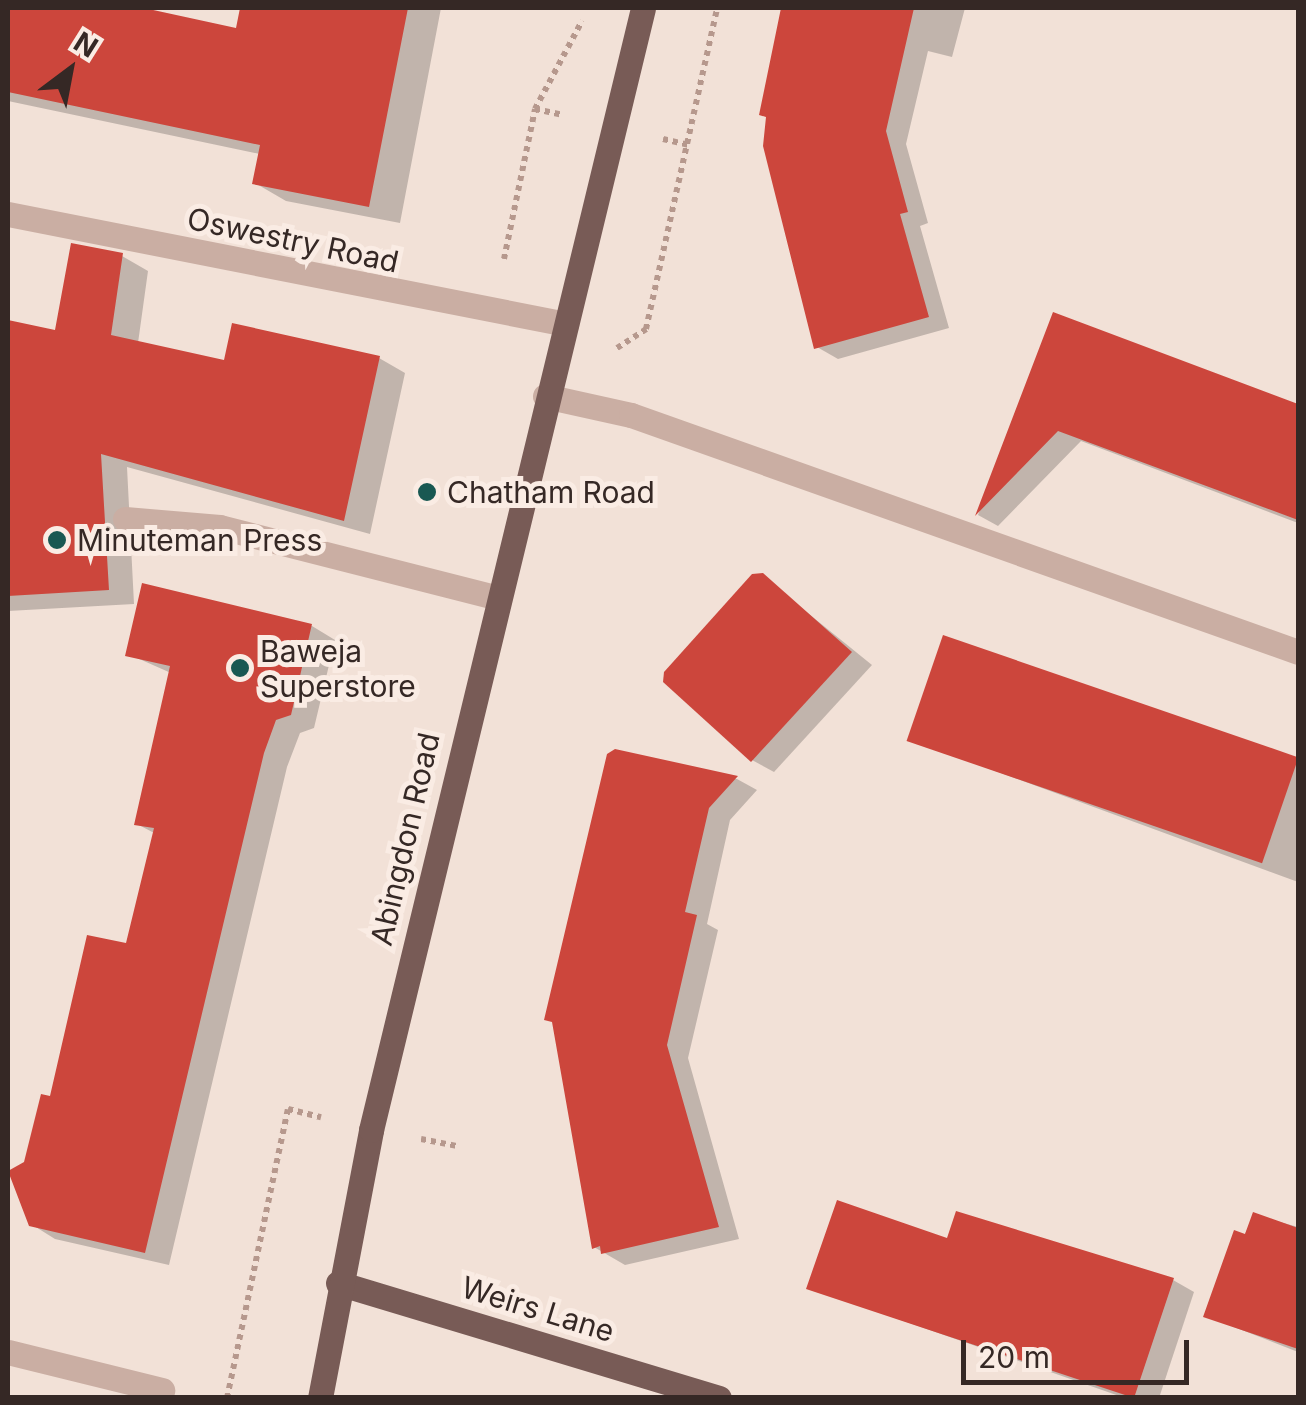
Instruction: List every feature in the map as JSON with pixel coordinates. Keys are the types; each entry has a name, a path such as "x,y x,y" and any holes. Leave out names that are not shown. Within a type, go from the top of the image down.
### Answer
{"main road":[{"name":"Abingdon Road","path":"320,1398 338,1283 495,598 643,8"},
{"name":"Weirs Lane","path":"338,1283 720,1398"}],"street":[{"name":"Oswestry Road","path":"8,214 566,324"},
{"path":"546,396 631,415 1298,652"},
{"path":"125,519 220,527 495,598"},
{"path":"8,1352 162,1390"}],"path":[{"path":"502,268 535,109 589,8"},
{"path":"646,330 717,8"},
{"path":"535,109 564,115"},
{"path":"662,139 688,145"},
{"path":"227,1398 288,1109"}],"building":[{"path":"8,8 144,8 236,28 240,8 408,8 369,207 252,184 260,145 8,92"},
{"path":"781,8 914,8 886,131 908,212 900,214 929,317 814,349 763,146 766,117 759,115"},
{"path":"71,243 123,253 111,335 224,360 232,323 380,356 344,521 101,454 109,590 8,596 8,320 55,330"},
{"path":"1053,312 1298,404 1298,520 1058,431 975,516"},
{"path":"763,573 852,652 751,762 663,682 664,672 752,574"},
{"path":"142,583 312,624 291,715 276,720 264,753 145,1253 29,1226 8,1171 24,1162 41,1094 50,1096 87,935 126,943 154,828 134,825 170,666 125,656"},
{"path":"943,635 1298,757 1262,863 907,741"},
{"path":"615,749 738,776 709,808 685,912 697,915 667,1045 719,1227 601,1254 600,1246 592,1249 552,1022 544,1020 607,754"},
{"path":"837,1200 947,1238 956,1211 1174,1278 1134,1398 806,1289"},
{"path":"1253,1212 1298,1228 1298,1349 1203,1317 1234,1230 1245,1234"}],"place":[{"name":"Chatham Road","path":"427,492"},
{"name":"Minuteman Press","path":"57,540"},
{"name":"Baweja Superstore","path":"240,668"}]}
